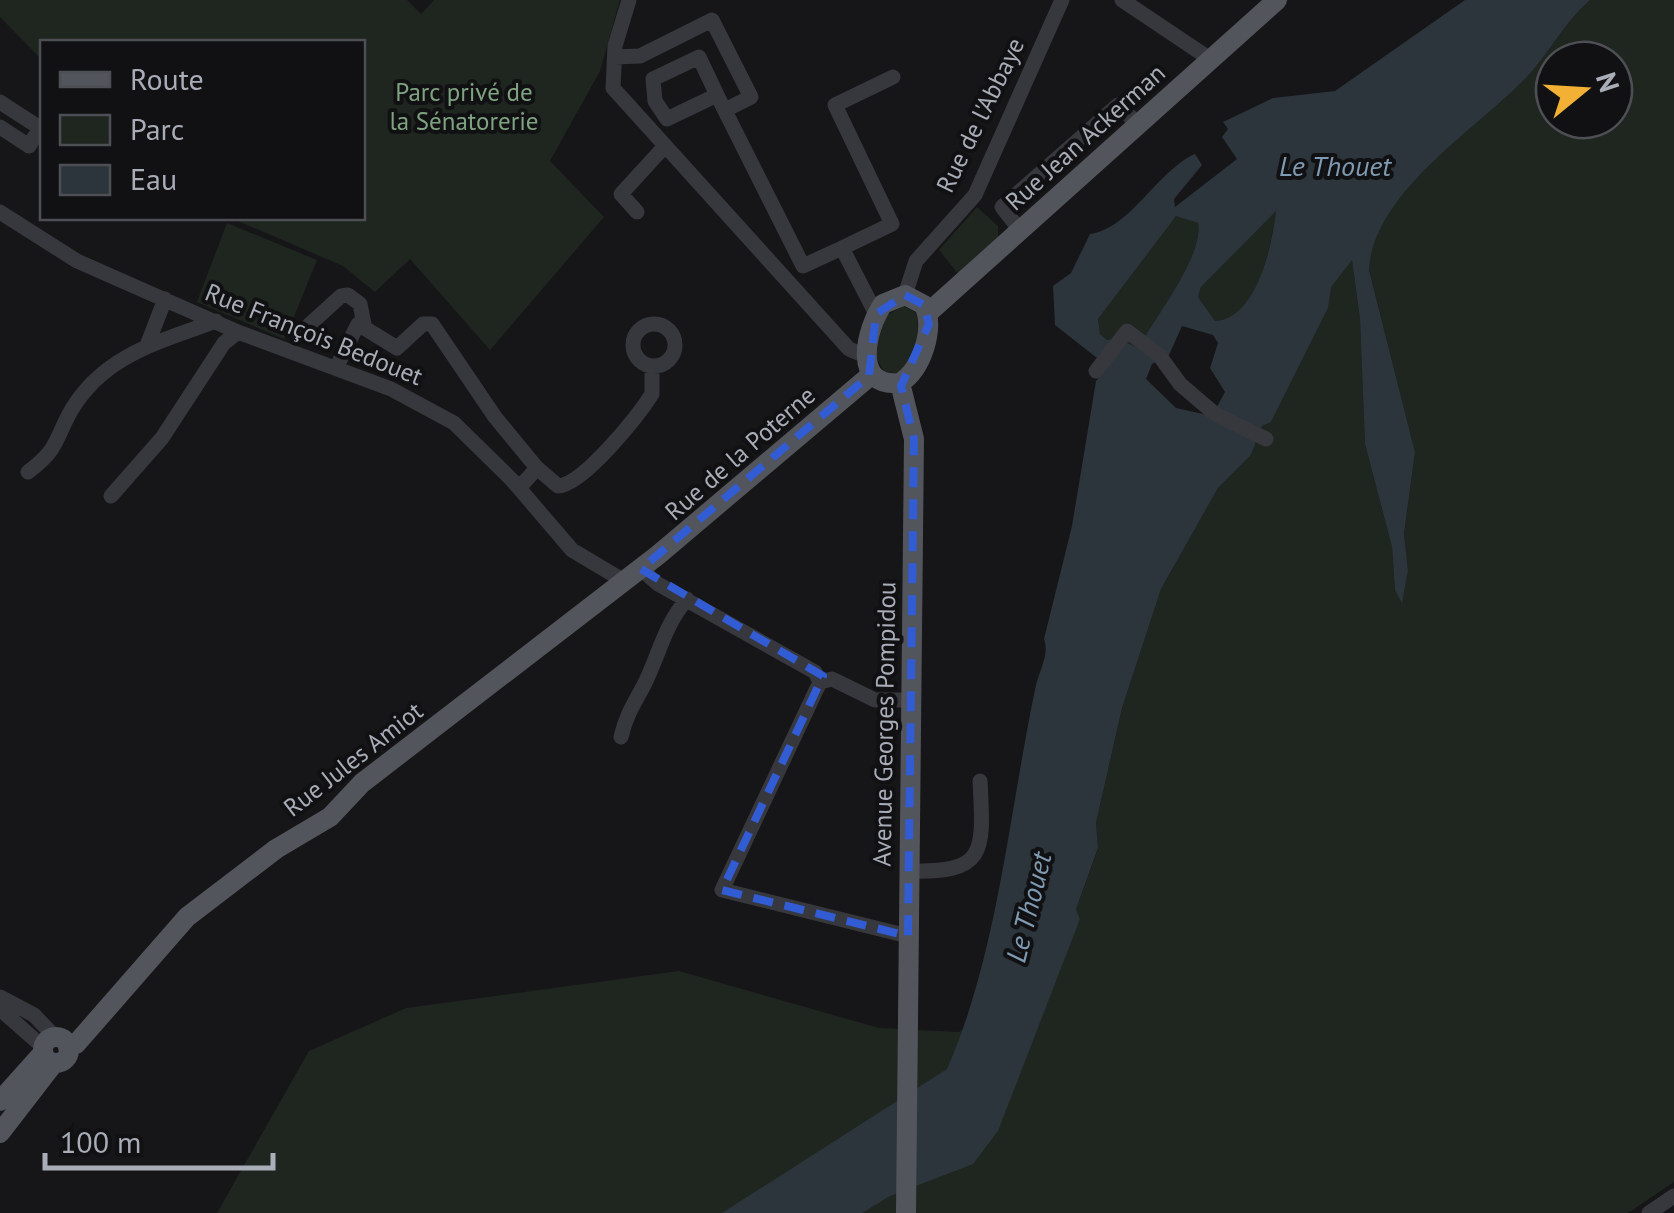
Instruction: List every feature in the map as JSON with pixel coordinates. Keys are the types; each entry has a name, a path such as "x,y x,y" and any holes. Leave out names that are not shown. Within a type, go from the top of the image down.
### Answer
{"main road":[{"name":"Rue Jean Ackerman","path":"928,313 1278,0"},
{"path":"905,296 918,298 928,313 924,347 911,374 900,384 886,383 868,365 876,314 893,297 905,296"},
{"name":"Rue de la Poterne","path":"632,575 761,472 868,365"},
{"name":"Avenue Georges Pompidou","path":"900,384 914,438 906,1213"},
{"name":"Rue Jules Amiot","path":"0,1100 53,1049 76,1044 202,905 276,849 330,817 362,783 632,575"},
{"name":"Rue Jules Amiot","path":"0,1133 53,1049"}],"street":[{"path":"628,0 614,56 613,88 868,365"},
{"path":"712,0 712,20 750,98 721,103 668,119 655,101 653,79 699,57 721,103 803,266 892,224 835,105 893,77"},
{"name":"Rue de l'Abbaye","path":"905,296 916,260 974,196 1062,0"},
{"path":"1122,0 1210,59"},
{"path":"614,56 640,56 712,20"},
{"path":"0,102 40,128 28,146 1,130"},
{"path":"637,212 621,194 666,146"},
{"name":"Rue François Bedouet","path":"0,212 77,261 238,332 392,389 454,423 519,488 572,550 687,599 815,672 820,682"},
{"path":"842,248 876,314"},
{"path":"298,335 348,294 360,304 364,324 397,348 423,324 432,324 495,418 558,486 568,486 585,473 652,394 652,366"},
{"path":"148,343 165,299"},
{"path":"28,472 53,454 71,411 98,374 148,343 216,321"},
{"path":"336,368 352,329 364,324"},
{"path":"111,496 162,438 224,343 238,332"},
{"path":"1096,372 1128,332 1159,355 1180,384 1215,414 1266,439"},
{"path":"519,488 538,468"},
{"path":"622,737 628,708 644,686 655,650 687,599"},
{"path":"908,936 722,890 820,682 832,679 875,700 910,700"},
{"path":"908,871 960,870 968,866 975,853 982,816 980,781"},
{"path":"0,997 34,1015 53,1049"},
{"path":"0,1008 53,1049"},
{"path":"1650,1213 1674,1196"}],"highlighted area":[{"path":"905,295 924,305 929,324 901,386 914,439 908,936 722,890 823,676 641,569 869,376 876,314"}],"green space":[{"name":"Parc privé de la Sénatorerie","path":"0,0 407,0 421,14 434,0 620,0 600,71 550,161 604,217 490,350 410,259 375,292 343,266 236,220 365,220 365,40 40,40 40,58 0,17"},
{"path":"1590,0 1674,0 1674,1182 1628,1213 217,1213 309,1051 406,1008 679,971 879,1028 959,1032 1065,951 1080,919 1076,909 1098,849 1096,823 1122,708 1161,589 1218,488 1251,455 1262,426 1271,422 1328,308 1330,287 1352,259 1360,319 1365,444 1392,547 1395,590 1408,570 1404,535 1415,452 1369,269 1375,241 1388,214 1431,164 1534,69 1534,140 1634,140 1634,40 1556,40"},
{"path":"977,207 998,226 998,238 959,275 939,250"},
{"path":"1277,209 1266,259 1253,293 1230,317 1215,321 1198,297 1201,287"},
{"path":"1176,215 1198,223 1194,252 1177,287 1138,349 1118,338 1107,340 1100,334 1098,319"},
{"path":"227,223 317,260 289,329 222,302 287,331 284,339 197,302"},
{"path":"904,306 916,313 915,345 898,373 884,372 874,352 887,315"}],"water":[{"name":"Le Thouet","path":"1465,0 1590,0 1555,40 1534,40 1534,68 1527,77 1431,164 1388,215 1375,242 1369,270 1415,452 1404,534 1408,570 1402,603 1395,590 1392,547 1365,444 1360,319 1352,260 1331,287 1328,308 1271,422 1262,426 1251,455 1218,488 1161,589 1122,708 1096,823 1098,848 1076,909 1080,919 998,1131 973,1164 890,1196 862,1213 722,1213 947,1069 979,978 990,931 1035,690 1045,658 1044,639 1072,526 1096,381 1101,375 1097,358 1055,325 1053,286 1071,273 1090,234 1118,222 1182,162 1195,154 1202,165 1174,199 1175,207 1237,159 1222,137 1228,129 1223,122 1273,98 1335,91","holes":["1276,211 1271,242 1252,294 1230,317 1215,321 1198,297 1201,287","1176,216 1198,223 1194,252 1186,269 1138,348 1117,338 1107,340 1100,334 1098,319","1182,326 1213,335 1218,343 1210,368 1225,392 1212,416 1176,408 1146,379 1152,364 1169,355"]}]}
